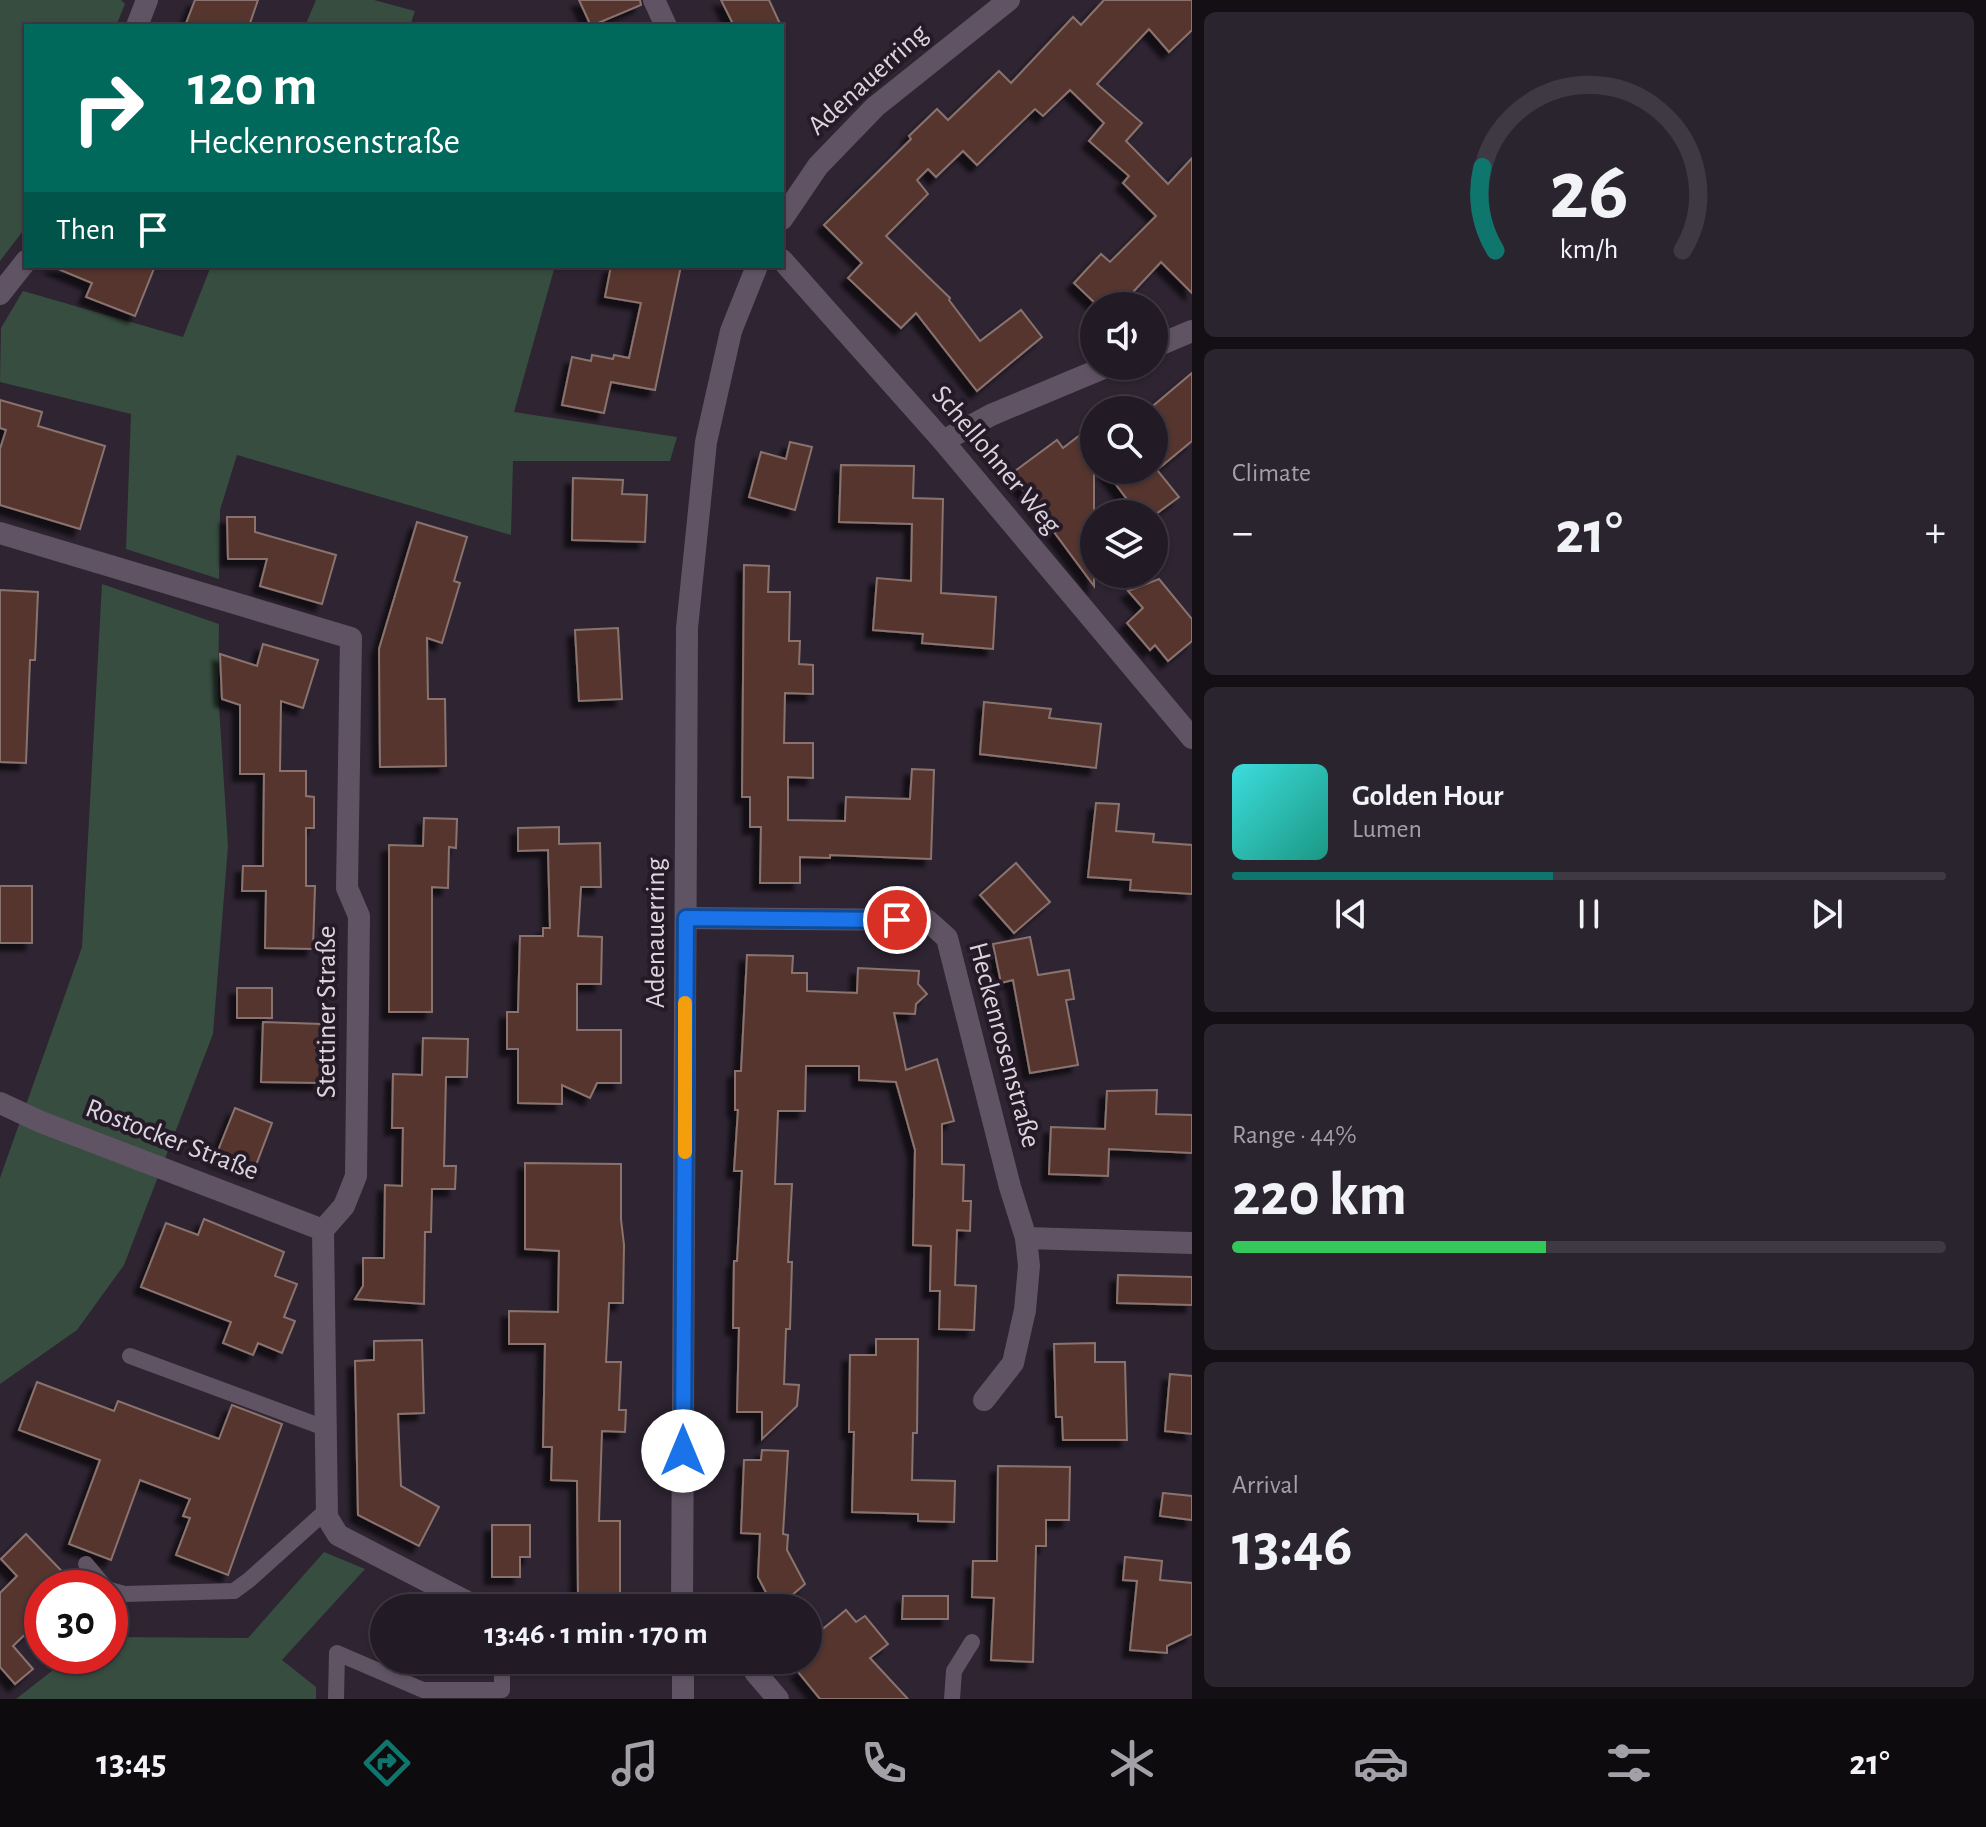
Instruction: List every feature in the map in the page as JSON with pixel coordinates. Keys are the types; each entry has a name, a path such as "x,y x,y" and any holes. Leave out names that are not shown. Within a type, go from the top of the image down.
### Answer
{"street":[{"path":"138,24 147,0"},
{"path":"654,0 665,24"},
{"name":"Adenauerring","path":"784,216 818,166 875,107 1009,0"},
{"name":"Schellohner Weg","path":"784,262 943,441 1192,738"},
{"path":"0,294 24,264"},
{"name":"Adenauerring","path":"682,1594 687,628 706,442 731,331 756,268"},
{"path":"1168,341 1192,331"},
{"path":"943,441 991,415 1080,378"},
{"name":"Stettiner Straße","path":"0,533 351,638 347,888 359,916 356,1176 344,1206 323,1230"},
{"name":"Heckenrosenstraße","path":"686,918 927,920 947,938 1010,1187 1026,1238 1029,1266 1025,1310 1013,1363 984,1400"},
{"name":"Rostocker Straße","path":"0,1103 41,1122 323,1230"},
{"path":"323,1230 327,1517 338,1535 452,1594"},
{"path":"1026,1238 1192,1243"},
{"path":"683,1674 683,1699"},
{"path":"757,1674 778,1699"}],"lane":[{"path":"130,1356 325,1428"},
{"path":"128,1594 234,1591 327,1510"},
{"path":"86,1564 91,1570"},
{"path":"952,1699 954,1671 972,1642"},
{"path":"336,1699 337,1653 370,1667"},
{"path":"386,1674 423,1690 502,1690 502,1674"}],"green space":[{"path":"0,0 121,0 125,4 117,24 24,24 24,230 0,261"},
{"path":"316,0 374,0 415,11 411,24 306,24"},
{"path":"210,268 554,268 514,412 677,437 670,461 513,461 511,535 237,455 220,510 219,579 126,549 131,414 0,382 1,328 23,291 183,337"},
{"path":"102,584 219,624 218,691 228,846 213,1034 124,1265 77,1330 0,1384 0,1178 82,947"},
{"path":"324,1552 365,1569 282,1660 316,1687 316,1699 16,1699 48,1674 128,1674 128,1637 248,1638"}],"building":[{"path":"195,0 258,0 250,24 186,24"},
{"path":"579,0 640,0 641,5 590,24"},
{"path":"721,0 769,0 780,24 733,24"},
{"path":"1104,0 1192,0 1192,30 1169,52 1149,29 1097,84 1142,123 1126,141 1168,184 1192,158 1192,293 1161,262 1133,292 1083,292 1074,283 1101,254 1110,262 1156,216 1123,183 1129,176 1089,141 1104,123 1070,90 1043,116 1035,109 977,165 963,151 936,177 928,169 917,180 928,194 886,236 950,298 980,341 1021,310 1042,337 977,391 916,313 901,328 848,278 862,263 824,225 937,109 948,120 999,71 1011,83 1073,17 1081,25"},
{"path":"56,268 154,268 135,316 86,297 92,283"},
{"path":"611,268 681,268 655,390 611,382 604,413 562,405 572,357 591,361 592,355 629,358 641,303 605,297"},
{"path":"1192,373 1192,441 1168,461 1168,396 1165,396"},
{"path":"0,400 42,412 38,426 105,446 80,529 0,505 0,449 6,430 0,428"},
{"path":"1080,435 1080,484 1094,484 1094,500 1080,500 1080,567 1011,474 1057,440 1063,448"},
{"path":"790,442 812,447 795,510 749,497 761,452 786,459"},
{"path":"841,465 914,466 913,498 943,499 941,593 996,597 993,649 922,643 923,634 873,630 877,578 911,581 912,524 839,522"},
{"path":"573,478 623,480 622,494 647,495 645,542 572,540"},
{"path":"1116,484 1168,484 1179,497 1168,505 1168,500 1128,500"},
{"path":"227,517 255,517 255,532 336,555 322,604 260,586 267,559 228,559"},
{"path":"417,522 467,537 454,581 460,583 442,643 427,638 428,699 445,699 446,766 380,767 379,649"},
{"path":"744,565 769,566 768,592 790,592 789,641 800,641 799,664 813,665 813,694 785,693 784,743 813,743 813,778 788,777 788,820 845,821 846,797 910,799 912,769 934,770 931,859 830,855 830,858 800,857 800,883 760,883 761,827 750,827 750,797 742,797"},
{"path":"1166,588 1192,619 1192,641 1168,661 1155,645 1150,650 1127,623 1143,608 1128,591"},
{"path":"0,590 38,592 35,660 30,660 26,763 0,762"},
{"path":"618,628 622,699 579,701 575,630"},
{"path":"263,644 318,660 303,708 281,701 280,771 306,771 306,796 314,797 314,828 306,828 306,886 315,886 313,949 265,948 266,891 242,891 243,866 263,866 264,774 240,774 240,705 222,699 220,654 257,666"},
{"path":"984,702 1051,709 1049,718 1101,724 1096,768 980,754"},
{"path":"1096,803 1119,804 1116,831 1154,834 1153,842 1192,845 1192,894 1130,890 1131,880 1088,877"},
{"path":"424,818 457,819 456,848 449,847 448,888 432,887 432,1012 389,1012 389,845 423,846"},
{"path":"559,827 559,844 600,843 601,887 581,887 578,936 602,937 601,984 577,984 577,1030 621,1030 621,1083 597,1083 590,1098 562,1085 562,1104 518,1103 518,1049 507,1049 507,1012 518,1012 520,936 543,936 543,928 550,928 548,850 518,851 518,828"},
{"path":"1016,863 1050,902 1014,933 980,895"},
{"path":"0,886 32,886 32,943 0,943"},
{"path":"1030,937 1038,975 1069,970 1074,999 1066,1000 1078,1065 1030,1073 1013,980 1001,983 993,944"},
{"path":"747,955 793,956 792,973 807,973 807,991 857,993 858,968 919,971 918,984 927,994 916,1004 915,1014 894,1013 906,1070 937,1059 954,1121 942,1124 942,1164 964,1165 963,1201 971,1201 970,1231 957,1230 955,1285 976,1286 974,1330 939,1329 940,1291 930,1291 931,1246 913,1245 915,1150 896,1082 859,1080 859,1066 806,1066 805,1111 778,1111 775,1184 792,1184 788,1262 792,1262 790,1329 786,1329 784,1384 799,1385 797,1406 762,1439 762,1412 737,1412 739,1328 733,1328 734,1261 737,1261 742,1171 734,1171 738,1110 735,1110 735,1071 741,1071"},
{"path":"237,988 272,988 272,1018 237,1018"},
{"path":"263,1022 322,1024 320,1083 261,1082"},
{"path":"423,1038 468,1039 467,1077 446,1077 444,1166 456,1166 455,1189 432,1189 431,1232 425,1232 424,1304 355,1299 363,1286 363,1258 384,1258 385,1185 402,1186 403,1128 392,1128 393,1074 422,1075"},
{"path":"1157,1090 1156,1114 1192,1115 1192,1153 1109,1149 1108,1176 1049,1174 1051,1127 1105,1129 1107,1091"},
{"path":"235,1108 272,1123 253,1173 215,1158"},
{"path":"525,1163 621,1164 623,1303 609,1303 606,1362 621,1362 619,1410 626,1410 625,1432 602,1431 599,1521 620,1521 620,1594 578,1594 577,1481 551,1480 552,1447 543,1447 545,1344 509,1344 509,1311 558,1312 559,1251 525,1249"},
{"path":"204,1219 284,1252 275,1276 297,1284 284,1317 295,1321 282,1353 258,1343 253,1355 223,1343 231,1322 141,1287 166,1223 198,1235"},
{"path":"1118,1275 1192,1277 1192,1305 1117,1303"},
{"path":"876,1339 918,1339 917,1433 913,1433 912,1480 955,1481 954,1522 918,1521 918,1514 852,1512 854,1432 849,1432 850,1355 876,1355"},
{"path":"422,1340 424,1413 398,1414 401,1486 439,1507 419,1546 358,1515 355,1361 374,1360 374,1341"},
{"path":"1095,1343 1095,1362 1125,1362 1127,1440 1063,1440 1062,1417 1056,1417 1054,1344"},
{"path":"1170,1374 1192,1376 1192,1434 1165,1431"},
{"path":"37,1382 114,1411 118,1401 219,1439 232,1405 282,1424 228,1575 176,1555 190,1518 183,1516 190,1499 140,1480 111,1560 69,1544 100,1460 19,1430"},
{"path":"762,1450 788,1451 783,1534 788,1535 787,1550 805,1584 793,1594 767,1594 758,1577 760,1534 741,1533 744,1460 761,1460"},
{"path":"998,1466 1070,1467 1069,1520 1046,1520 1046,1546 1036,1546 1033,1662 991,1660 994,1598 972,1597 973,1561 997,1561"},
{"path":"1163,1493 1192,1496 1192,1520 1160,1516"},
{"path":"492,1525 530,1525 530,1557 520,1557 520,1577 492,1577"},
{"path":"26,1534 61,1570 24,1570 24,1635 13,1646 24,1659 24,1674 27,1674 15,1684 0,1667 0,1593 17,1576 1,1559"},
{"path":"1125,1557 1162,1561 1160,1580 1192,1583 1192,1634 1167,1646 1167,1653 1130,1650 1137,1581 1123,1580"},
{"path":"903,1596 948,1596 948,1619 902,1619"},
{"path":"846,1610 856,1622 865,1616 888,1644 870,1658 908,1699 820,1699 800,1674 822,1674 822,1630"}],"slow traffic":[{"path":"685,1003 685,1152"}],"route":[{"path":"683,1451 686,918 897,920"}]}
